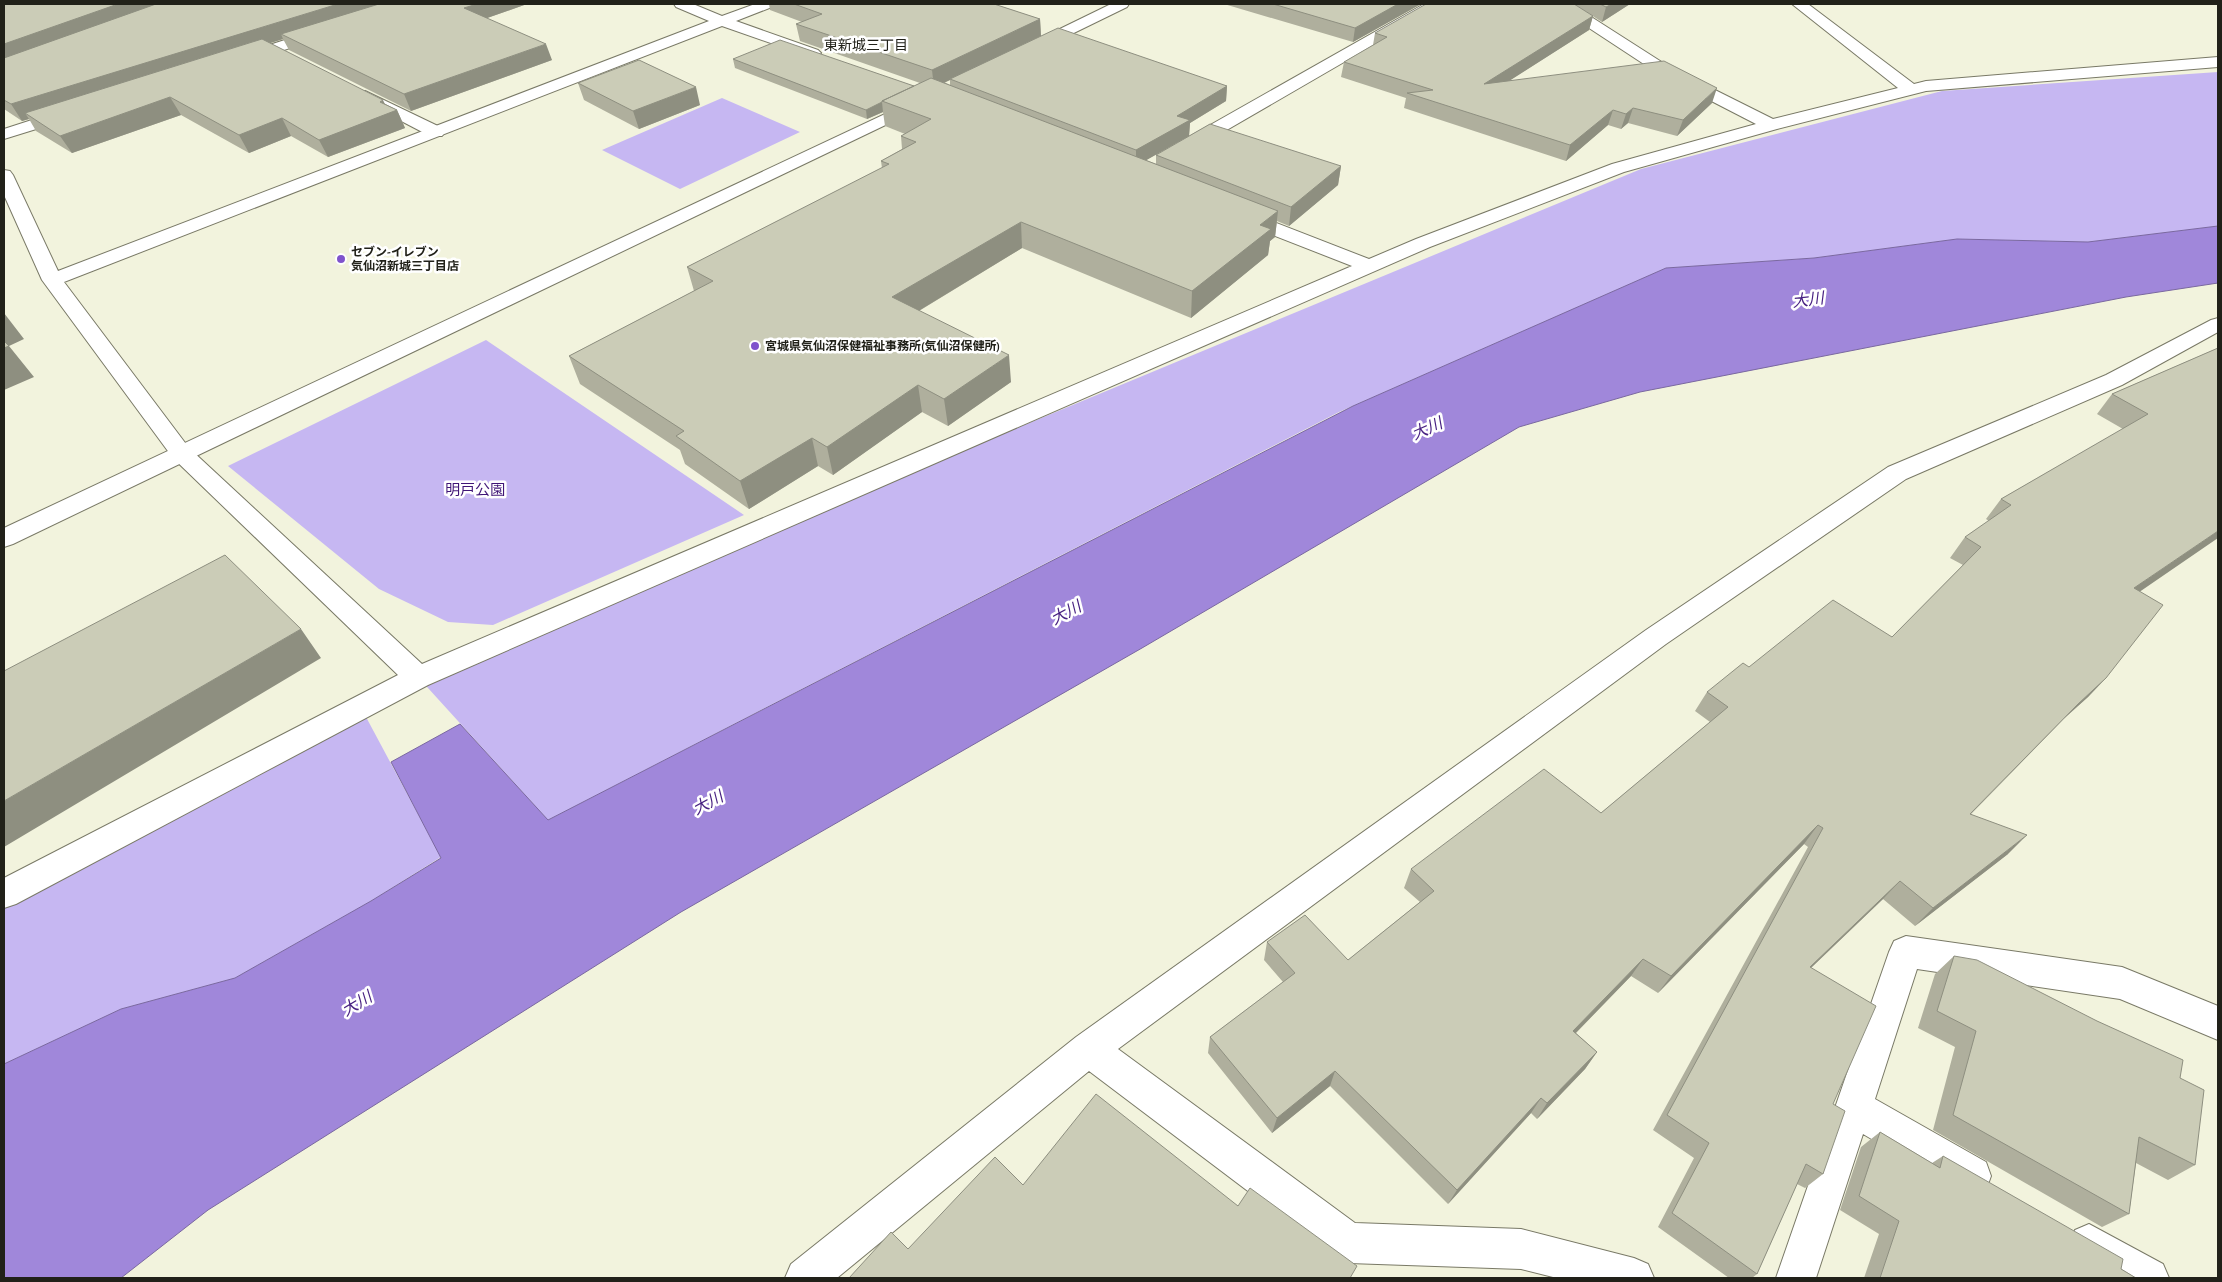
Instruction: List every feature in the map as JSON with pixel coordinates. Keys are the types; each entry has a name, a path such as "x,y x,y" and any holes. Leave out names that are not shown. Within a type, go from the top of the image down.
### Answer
{"street":[{"path":"681,4 724,22 826,57"},
{"path":"52,280 767,4"},
{"path":"1015,56 1122,4"},
{"path":"1179,151 1434,4"},
{"path":"1562,4 1665,71 1771,125"},
{"path":"1799,4 1911,90"},
{"path":"226,64 338,28"},
{"path":"272,49 289,58"},
{"path":"4,894 418,676 1423,243 1618,168 1771,125 1926,86 2218,62"},
{"path":"4,538 931,94 910,87"},
{"path":"350,88 436,132"},
{"path":"4,134 87,108"},
{"path":"4,175 52,280 181,454 418,676"},
{"path":"1226,210 1370,266"},
{"path":"805,1278 1089,1049 1656,637 1897,473 2114,380 2218,324"},
{"path":"1796,1278 1906,952 2122,982 2218,1022"},
{"path":"1089,1049 1349,1243 1521,1249 1634,1278"},
{"path":"1854,1108 1997,1191"},
{"path":"2056,1225 2149,1278"}],"green space":[{"path":"2218,72 2218,226 2088,242 1957,239 1814,258 1666,268 1339,412 548,820 418,677 1641,169 1942,91"},
{"path":"722,98 800,132 680,189 602,150"},
{"name":"明戸公園","path":"486,340 744,515 493,625 448,622 379,589 228,466"},
{"path":"366,717 441,857 371,901 235,978 121,1009 4,1064 4,900"}],"water":[{"name":"大川","path":"2218,226 2218,283 2126,297 1640,392 1519,427 1142,648 681,912 208,1210 121,1278 4,1278 4,1064 121,1009 235,978 371,901 441,858 391,762 460,724 548,820 1353,406 1666,268 1814,258 1957,239 2088,242"}],"building":[{"path":"4,4 118,4 4,44"},
{"path":"156,4 338,4 11,104 4,100 4,58"},
{"path":"379,4 477,4 464,8 546,44 404,94 281,34"},
{"path":"794,4 994,4 1040,19 932,70 796,24 822,14"},
{"path":"1273,4 1398,4 1355,28"},
{"path":"1426,4 1574,4 1593,16 1484,84 1664,61 1717,88 1683,120 1633,108 1626,114 1613,110 1570,145 1407,93 1433,90 1344,62 1387,37 1375,33"},
{"path":"1600,4 1612,4 1606,7"},
{"path":"1058,28 1227,86 1177,116 1190,120 1136,150 950,79"},
{"path":"262,39 383,100 380,102 397,110 319,140 282,118 239,135 170,97 60,136 25,113"},
{"path":"780,40 914,86 866,110 733,59"},
{"path":"639,60 696,87 633,111 578,83"},
{"path":"931,78 1278,211 1260,225 1271,229 1192,291 1021,222 892,297 1009,355 944,399 918,385 827,447 812,438 740,481 676,436 684,431 569,356 713,281 687,267 889,164 881,161 916,142 901,136 931,119 882,101"},
{"path":"1210,124 1341,166 1291,207 1156,155"},
{"path":"4,341 9,346 4,348"},
{"path":"2218,348 2218,531 2134,588 2163,605 2106,678 1970,814 2027,835 1933,908 1900,881 1810,967 1876,1006 1833,1104 1845,1111 1823,1174 1806,1164 1757,1274 1672,1213 1709,1143 1667,1115 1823,828 1818,825 1671,976 1643,959 1573,1031 1597,1052 1547,1103 1541,1098 1457,1190 1335,1071 1277,1118 1210,1037 1295,973 1267,942 1305,915 1348,960 1434,891 1411,869 1544,769 1601,813 1728,707 1707,692 1743,663 1749,667 1833,600 1892,637 1981,547 1965,537 2011,505 2001,499 2148,414 2112,394"},
{"path":"225,555 301,629 4,801 4,671"},
{"path":"1954,956 1977,960 2097,1021 2183,1060 2180,1078 2204,1090 2195,1165 2139,1137 2129,1214 1953,1115 1976,1031 1937,1011"},
{"path":"1096,1094 1238,1206 1250,1188 1357,1266 1350,1278 849,1278 891,1232 908,1249 995,1157 1023,1185"},
{"path":"1880,1132 1940,1168 1943,1156 2123,1259 2121,1269 2136,1278 1880,1278 1899,1221 1859,1196"}],"place":[{"name":"セブン-イレブン 気仙沼新城三丁目店","path":"341,259"},
{"name":"宮城県気仙沼保健福祉事務所(気仙沼保健所)","path":"755,346"}],"district":[{"name":"東新城三丁目","path":"866,46"}]}
